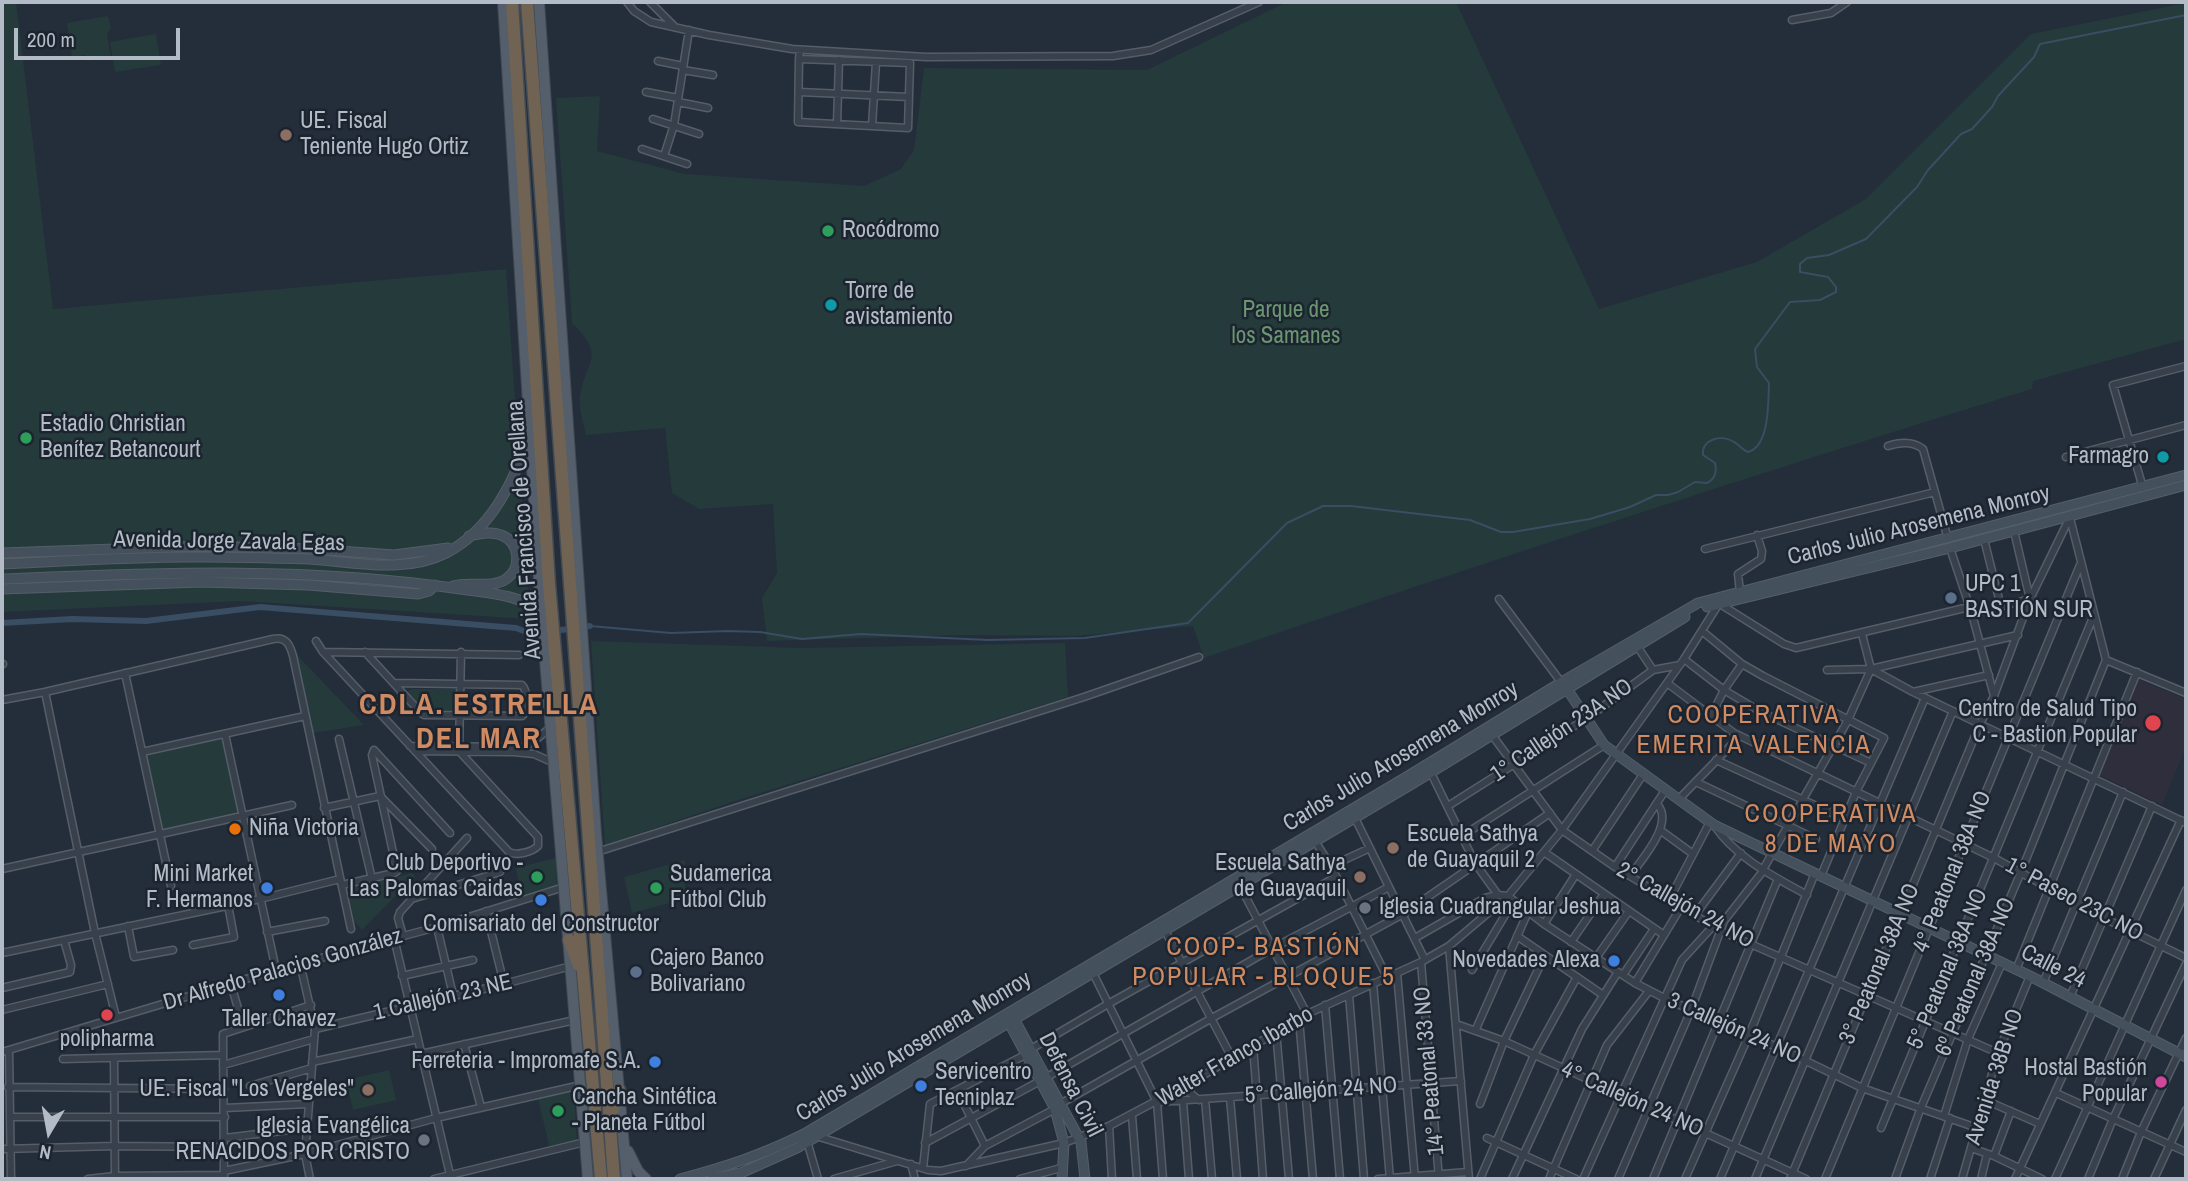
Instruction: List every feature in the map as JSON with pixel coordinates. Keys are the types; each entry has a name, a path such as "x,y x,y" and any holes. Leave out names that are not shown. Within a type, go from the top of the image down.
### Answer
{"highway":[{"name":"Avenida Francisco de Orellana","path":"512,2 548,574 545,617 584,979 601,1179"},
{"name":"Avenida Francisco de Orellana","path":"527,2 564,516 577,619 614,1179"},
{"path":"564,516 577,553"},
{"path":"540,597 548,574"},
{"path":"569,940 584,979"},
{"path":"610,1126 619,1090"}],"main road":[{"name":"Avenida Francisco de Orellana","path":"503,2 540,597 545,617"},
{"name":"Avenida Francisco de Orellana","path":"539,2 577,553 577,619"},
{"name":"Avenida Jorge Zavala Egas","path":"2,564 200,557 312,559 394,565 424,562 454,549 503,497 513,480 530,432"},
{"name":"Carlos Julio Arosemena Monroy","path":"680,1179 741,1173 769,1162 1313,838 1698,603 1719,601 1949,544 2144,491 2186,475"},
{"name":"Carlos Julio Arosemena Monroy","path":"2144,491 2186,485"},
{"name":"Carlos Julio Arosemena Monroy","path":"1010,1017 1093,973 1163,926 1240,886 1313,838 1355,818 1431,773 1566,684 1700,608 1740,592 1949,544 1984,539 2068,512"},
{"path":"448,587 500,583 509,577 515,567 517,554 508,539 495,533 469,536"},
{"name":"Avenida Jorge Zavala Egas","path":"2,554 200,546 313,549 394,555 454,549"},
{"name":"Avenida Jorge Zavala Egas","path":"2,579 214,572 309,575 435,585 522,600 545,617"},
{"name":"Avenida Jorge Zavala Egas","path":"2,589 201,582 308,584 418,594 429,591 435,585"},
{"name":"Avenida Francisco de Orellana","path":"578,642 627,1179"},
{"name":"Avenida Francisco de Orellana","path":"549,644 551,727 588,1179"},
{"name":"Calle 24","path":"1566,684 1604,744 1712,823 2030,976 2183,1055"},
{"name":"Defensa Civil","path":"1010,1017 1058,1107 1080,1139 1085,1179"},
{"name":"Defensa Civil","path":"1058,1107 1064,1143 1062,1179"},
{"path":"626,1146 638,1171 646,1179"}],"street":[{"path":"627,2 634,11 651,22 689,30 800,50 926,57 1113,56 1151,50 1259,2"},
{"path":"650,2 676,27"},
{"path":"1792,20 1831,13 1847,2"},
{"path":"664,156 674,125 689,30"},
{"path":"799,58 910,63 908,128 798,122 799,58 800,50"},
{"path":"837,124 839,60"},
{"path":"658,61 713,75"},
{"path":"872,126 876,62"},
{"path":"646,92 708,108"},
{"path":"799,92 909,97"},
{"path":"653,119 699,134"},
{"path":"642,149 687,164"},
{"path":"2144,491 2113,385 2186,366"},
{"path":"2066,457 2186,425"},
{"path":"1888,446 1906,443 1921,447 1994,696"},
{"path":"1705,549 1935,492"},
{"path":"2068,512 2106,660 2186,693"},
{"name":"3° Peatonal 38A NO","path":"1791,1176 1994,696 2029,599 2068,512"},
{"path":"1719,601 1793,647 2001,607 2029,599 2014,531"},
{"path":"1740,592 1738,574 1761,559 1762,551 1757,535"},
{"path":"1984,539 2001,607"},
{"name":"4° Peatonal 38A NO","path":"1825,1179 2080,565"},
{"path":"1499,599 1566,684"},
{"name":"Walter Franco Ibarbo","path":"810,1136 941,1171 1080,1139 1132,1116 1307,1014 1423,961 1449,946 1511,899 1682,662 1719,601"},
{"name":"5° Peatonal 38A NO","path":"1881,1128 2094,615"},
{"path":"1685,1179 1807,895 1884,738 1742,664 1702,631"},
{"path":"1618,1179 1691,1010 1724,921 1773,853 1848,720 1871,669 1862,634"},
{"path":"1827,670 1871,669 2018,635"},
{"path":"2,700 281,638 286,641 291,649 351,929"},
{"path":"316,641 323,652 509,852 515,854 537,848 538,837 459,748 461,652"},
{"path":"1637,646 1653,670"},
{"path":"323,652 519,654"},
{"path":"365,652 394,683 423,714 522,716 525,713 526,688 522,685 394,683"},
{"path":"597,852 1084,697 1199,657"},
{"name":"6º Peatonal 38A NO","path":"1895,1179 1920,1110 2021,872 2106,660"},
{"path":"1682,662 1761,712 1871,763"},
{"name":"1° Callejón 23A NO","path":"1448,806 1587,718 1653,670 1682,662"},
{"path":"1711,716 1724,690 1742,664"},
{"path":"1871,669 1925,698 2184,820 2015,1179"},
{"path":"2016,970 2137,672"},
{"path":"125,673 171,886"},
{"path":"1913,692 1989,675"},
{"name":"1° Paseo 23C NO","path":"1667,683 1740,736 1994,858 2104,918 2186,958"},
{"path":"45,692 95,933 116,1017"},
{"path":"1720,1179 1925,698"},
{"path":"1755,1179 1953,711"},
{"path":"142,752 305,716"},
{"path":"413,748 525,746 551,727"},
{"path":"225,734 276,970"},
{"name":"2° Callejón 24 NO","path":"1492,735 1562,830 1615,867 1721,931 1998,1053"},
{"path":"1679,799 1740,736"},
{"path":"339,738 372,878"},
{"path":"1462,836 1604,744"},
{"path":"459,748 532,754 554,763"},
{"path":"2,953 397,871 372,755 374,750 450,833"},
{"path":"1717,760 1832,813"},
{"path":"1431,773 1475,863 1498,895"},
{"path":"1592,852 1644,773"},
{"path":"1696,782 1816,839"},
{"path":"1615,867 1666,789"},
{"name":"Avenida 38B NO","path":"2043,983 2123,792"},
{"path":"324,808 380,796"},
{"path":"380,796 432,849"},
{"path":"1630,876 1661,831 1663,816 1657,804"},
{"path":"2,869 292,805"},
{"path":"2070,997 2152,806"},
{"path":"965,1167 985,1146 1403,914 1550,813"},
{"name":"14° Peatonal 33 NO","path":"1355,818 1415,938 1423,961 1439,1177"},
{"path":"1669,900 1712,823 1726,842 1778,879 1807,895"},
{"path":"1661,831 1693,854"},
{"path":"403,936 398,916 467,838"},
{"path":"1313,838 1331,866 1387,977"},
{"path":"1331,866 1370,848"},
{"path":"1544,852 1664,935"},
{"path":"1695,915 1741,853"},
{"path":"413,899 500,872"},
{"path":"1544,924 1576,874"},
{"path":"923,1168 929,1108 933,1101 1028,1052 1108,1004 1336,877"},
{"path":"1653,1179 1778,879"},
{"path":"1240,886 1307,1014"},
{"name":"Dr Alfredo Palacios González","path":"6,1051 300,963 437,927 564,887"},
{"path":"925,1143 1044,1079 1273,948 1389,887"},
{"path":"2055,1179 2186,890"},
{"path":"1571,942 1604,894"},
{"path":"1415,938 1485,898 1498,895 1511,899 1472,970"},
{"name":"3 Callejón 24 NO","path":"1511,899 1620,974 1664,998 1777,1047 1862,1088 1977,1128"},
{"path":"192,945 234,937 228,905"},
{"path":"1635,983 1681,907"},
{"path":"486,911 504,984"},
{"path":"1596,958 1629,911"},
{"path":"1476,1029 1528,912"},
{"path":"267,932 325,921"},
{"path":"128,926 134,957 173,950"},
{"path":"1163,926 1232,1058"},
{"path":"1583,1179 1682,960 1713,926"},
{"path":"437,927 453,995"},
{"path":"1512,1179 1583,1029 1603,995 1654,929"},
{"path":"1517,936 1603,995"},
{"path":"394,938 450,1177"},
{"path":"2,988 70,972 71,965 64,940"},
{"path":"1377,1179 1468,1176 1449,946"},
{"path":"1480,1104 1504,1041 1545,955"},
{"path":"402,976 473,960"},
{"path":"300,963 315,1029 304,1154 310,1179"},
{"path":"1930,1179 1968,1040 2002,963"},
{"path":"2088,1179 2113,1119 2186,964"},
{"name":"1 Callejón 23 NE","path":"315,1029 504,984 571,965"},
{"path":"1093,973 1157,1102 1163,1179"},
{"path":"1397,973 1415,1178"},
{"name":"Avenida 38B NO","path":"1962,1179 1998,1053 2030,976"},
{"path":"1480,1179 1534,1055 1577,977"},
{"path":"1373,983 1390,1179"},
{"path":"2,1010 108,984"},
{"path":"231,984 243,1026"},
{"path":"1549,1179 1607,1045 1649,990"},
{"path":"1349,995 1364,1179"},
{"path":"224,1175 223,1034 311,1005"},
{"path":"1325,1006 1340,1179"},
{"path":"1299,1019 1313,1179"},
{"path":"421,1054 575,1020"},
{"name":"4° Callejón 24 NO","path":"1456,1024 1504,1041 1735,1146 1791,1176 1806,1179"},
{"path":"1276,1031 1289,1179"},
{"path":"2122,1179 2141,1132 2183,1055 2186,1038"},
{"path":"250,1086 312,1065 418,1039"},
{"path":"223,1065 314,1040"},
{"path":"464,1044 481,1107"},
{"path":"1253,1045 1263,1179"},
{"path":"6,1051 10,1179"},
{"path":"63,1059 223,1055"},
{"path":"114,1058 115,1178"},
{"name":"5° Callejón 24 NO","path":"1157,1102 1461,1081"},
{"path":"1192,1082 1190,1093 1202,1099 1212,1179"},
{"path":"88,1179 224,1175 436,1118 581,1084"},
{"path":"8,1087 224,1089"},
{"path":"957,1090 985,1146"},
{"path":"2056,1093 2186,1152"},
{"path":"1230,1098 1237,1179"},
{"path":"1985,1100 2040,1124"},
{"path":"1183,1101 1189,1179"},
{"path":"225,1108 308,1104"},
{"path":"2154,1179 2186,1110"},
{"path":"1981,1179 2011,1111"},
{"path":"1132,1116 1137,1179"},
{"path":"10,1117 225,1117"},
{"path":"1109,1126 1112,1179"},
{"path":"225,1138 306,1128"},
{"path":"810,1136 818,1179"},
{"path":"1487,1138 1576,1179"},
{"path":"433,1179 585,1142"},
{"path":"2,1149 225,1147"},
{"path":"1971,1148 2042,1179"},
{"path":"834,1179 898,1161"},
{"path":"911,1164 915,1179"},
{"path":"1020,1179 1061,1168"}],"shaded area":[{"name":"Centro de Salud Tipo C - Bastion Popular","path":"2137,679 2186,699 2186,747 2162,805 2099,775"}],"green space":[{"path":"2,2 16,2 53,309 506,269 530,619 240,601 2,612"},
{"name":"Parque de los Samanes","path":"1287,2 1456,2 1599,309 1757,262 1866,199 2031,34 2186,3 2186,339 2033,381 2032,389 1617,520 1204,658 1193,626 1075,636 963,635 767,641 762,598 777,573 773,504 699,509 672,493 665,428 586,435 580,401 591,352 589,344 572,323 556,98 600,96 597,151 685,174 864,186 901,169 914,150 924,68 1147,70"},
{"path":"108,16 111,28 107,34 111,58 86,61 85,55 72,57 67,23"},
{"path":"156,34 161,65 115,72 110,42"},
{"path":"591,641 803,648 1065,643 1068,697 732,802 605,845"},
{"path":"297,655 364,725 313,733"},
{"path":"411,689 460,689 460,713 427,714 407,692"},
{"path":"223,737 239,817 163,832 146,755"},
{"name":"Club Deportivo - Las Palomas Caidas","path":"556,858 557,885 521,895 516,868"},
{"name":"Sudamerica Fútbol Club","path":"685,860 685,899 632,913 624,877"},
{"path":"412,873 415,876 362,930 354,921 348,889"},
{"path":"389,1070 396,1100 353,1110 346,1080"},
{"name":"Cancha Sintética - Planeta Fútbol","path":"574,1091 577,1141 549,1146 538,1098"}],"waterway":[{"path":"590,626 671,633 760,632 802,639 861,634 988,640 1085,638 1188,623 1287,523 1323,506 1351,506 1470,520 1501,532 1513,532 1590,519 1630,507 1656,495 1678,492 1695,482 1707,483 1714,477 1716,469 1715,463 1703,455 1705,445 1724,438 1748,452 1755,448 1764,433 1769,383 1757,367 1755,349 1790,302 1820,300 1836,292 1836,287 1828,277 1800,272 1800,264 1807,258 1829,255 1866,239 1917,187 1928,170 1961,134 1972,129 1992,107 1998,96 2034,57 2040,44 2186,15"},
{"path":"2,623 72,619 146,621 260,607 516,628 532,634 543,632"},
{"path":"554,631 590,626"}],"place":[{"name":"UE. Fiscal Teniente Hugo Ortiz","path":"286,135"},
{"name":"Rocódromo","path":"828,231"},
{"name":"Torre de avistamiento","path":"831,305"},
{"name":"Estadio Christian Benítez Betancourt","path":"26,438"},
{"name":"Farmagro","path":"2163,457"},
{"name":"UPC 1 BASTIÓN SUR","path":"1951,598"},
{"name":"Centro de Salud Tipo C - Bastion Popular","path":"2153,723"},
{"name":"Niña Victoria","path":"235,829"},
{"name":"Escuela Sathya de Guayaquil 2","path":"1393,848"},
{"name":"Club Deportivo - Las Palomas Caidas","path":"537,877"},
{"name":"Escuela Sathya de Guayaquil","path":"1360,877"},
{"name":"Mini Market F. Hermanos","path":"267,888"},
{"name":"Sudamerica Fútbol Club","path":"656,888"},
{"name":"Comisariato del Constructor","path":"541,900"},
{"name":"Iglesia Cuadrangular Jeshua","path":"1365,908"},
{"name":"Novedades Alexa","path":"1614,961"},
{"name":"Cajero Banco Bolivariano","path":"636,972"},
{"name":"Taller Chavez","path":"279,995"},
{"name":"polipharma","path":"107,1015"},
{"name":"Ferreteria - Impromafe S.A.","path":"655,1062"},
{"name":"Hostal Bastión Popular","path":"2161,1082"},
{"name":"Servicentro Tecniplaz","path":"921,1086"},
{"name":"UE. Fiscal \"Los Vergeles\"","path":"368,1090"},
{"name":"Cancha Sintética - Planeta Fútbol","path":"558,1111"},
{"name":"Iglesia Evangélica RENACIDOS POR CRISTO","path":"424,1140"}],"district":[{"name":"CDLA. ESTRELLA DEL MAR","path":"479,723"},
{"name":"COOPERATIVA EMERITA VALENCIA","path":"1754,731"},
{"name":"COOPERATIVA 8 DE MAYO","path":"1831,830"},
{"name":"COOP- BASTIÓN POPULAR - BLOQUE 5","path":"1264,962"}]}
